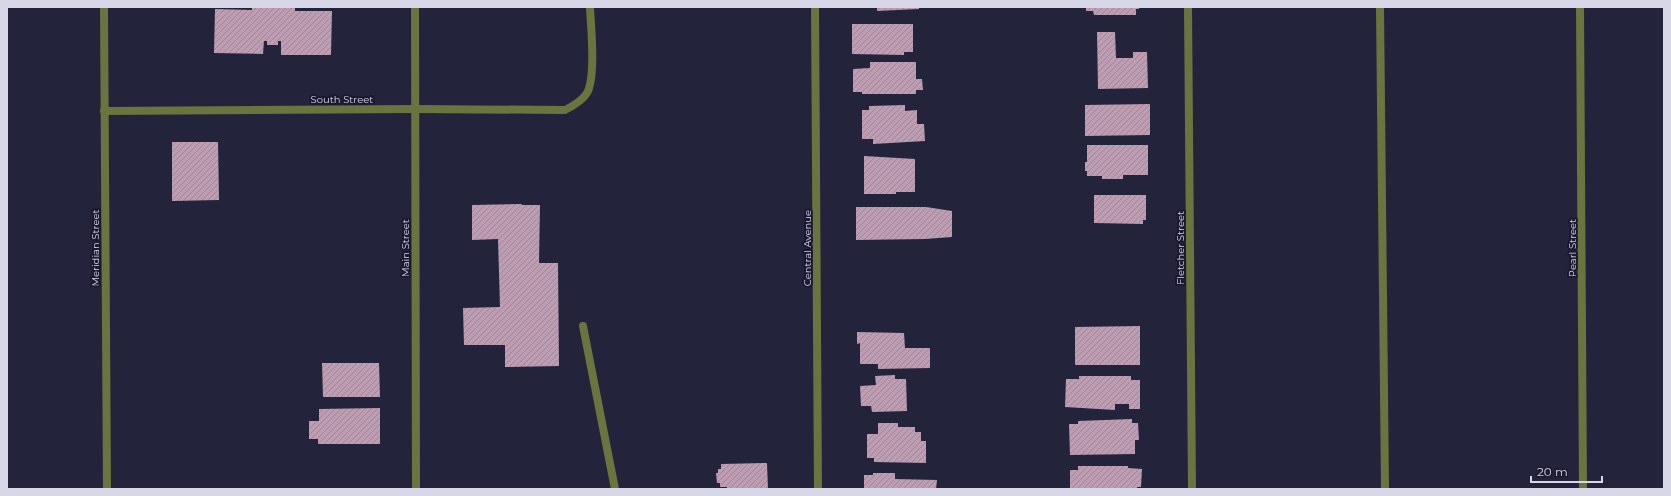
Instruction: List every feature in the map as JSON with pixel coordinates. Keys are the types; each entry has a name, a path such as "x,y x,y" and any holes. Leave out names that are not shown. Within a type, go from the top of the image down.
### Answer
{"street":[{"name":"Meridian Street","path":"104,7 107,489"},
{"name":"Main Street","path":"415,7 416,489"},
{"name":"South Street","path":"104,111 415,109 565,110 578,103 587,93 591,79 590,7"},
{"name":"Central Avenue","path":"815,7 818,489"},
{"name":"Fletcher Street","path":"1188,7 1192,489"},
{"path":"1380,7 1385,489"},
{"name":"Pearl Street","path":"1580,7 1583,489"},
{"path":"582,326 615,489"}],"building":[{"path":"252,7 295,7 295,11 332,11 331,55 281,55 281,41 278,41 278,45 267,45 267,41 264,41 263,54 214,53 215,9 252,10"},
{"path":"877,7 919,7 919,9 877,11"},
{"path":"1086,7 1139,7 1139,9 1136,9 1136,15 1094,15 1093,11 1086,11"},
{"path":"852,24 913,24 913,52 904,52 904,55 852,54"},
{"path":"1097,32 1115,32 1116,58 1133,58 1133,52 1147,52 1148,88 1098,89"},
{"path":"870,62 916,62 916,79 922,79 923,90 916,90 916,94 862,94 862,92 853,92 853,69 870,68"},
{"path":"1150,104 1150,135 1085,136 1085,105"},
{"path":"905,105 905,111 917,110 917,124 924,124 925,141 873,144 873,139 862,139 862,110 869,110 869,106"},
{"path":"172,142 218,142 219,200 172,201"},
{"path":"1087,145 1148,145 1148,175 1123,175 1123,179 1102,179 1102,176 1087,176 1087,171 1085,171 1085,162 1087,162"},
{"path":"864,156 915,159 915,192 896,192 896,194 864,194"},
{"path":"1094,195 1146,195 1146,220 1143,220 1143,224 1094,223"},
{"path":"472,205 540,205 539,263 558,263 559,366 505,367 505,345 464,345 463,308 500,307 498,239 472,240"},
{"path":"856,207 926,207 952,211 952,237 856,240"},
{"path":"1140,326 1140,365 1075,365 1075,327"},
{"path":"857,332 904,333 905,348 930,348 930,368 878,369 878,364 860,364 860,343 857,344"},
{"path":"322,363 379,363 380,397 323,397"},
{"path":"895,375 895,379 906,379 907,411 872,412 871,406 861,406 860,386 876,385 875,376"},
{"path":"1079,376 1131,376 1131,380 1140,380 1140,409 1129,409 1129,404 1115,404 1115,410 1065,407 1066,379 1079,379"},
{"path":"380,408 380,444 318,444 318,439 309,439 309,421 319,421 319,409"},
{"path":"1132,419 1132,423 1138,423 1139,440 1135,440 1135,454 1070,455 1069,424 1078,424 1078,421"},
{"path":"878,423 898,423 898,427 915,427 915,432 921,432 921,441 926,441 926,463 874,462 874,458 867,458 867,434 878,434"},
{"path":"767,463 768,489 727,489 727,487 720,487 720,483 717,483 716,473 718,473 718,469 721,469 721,464"},
{"path":"1078,466 1128,466 1128,468 1142,469 1141,487 1137,487 1137,489 1070,489 1070,470 1078,470"},
{"path":"873,473 895,473 895,479 937,480 936,489 864,489 864,475 873,475"}]}
